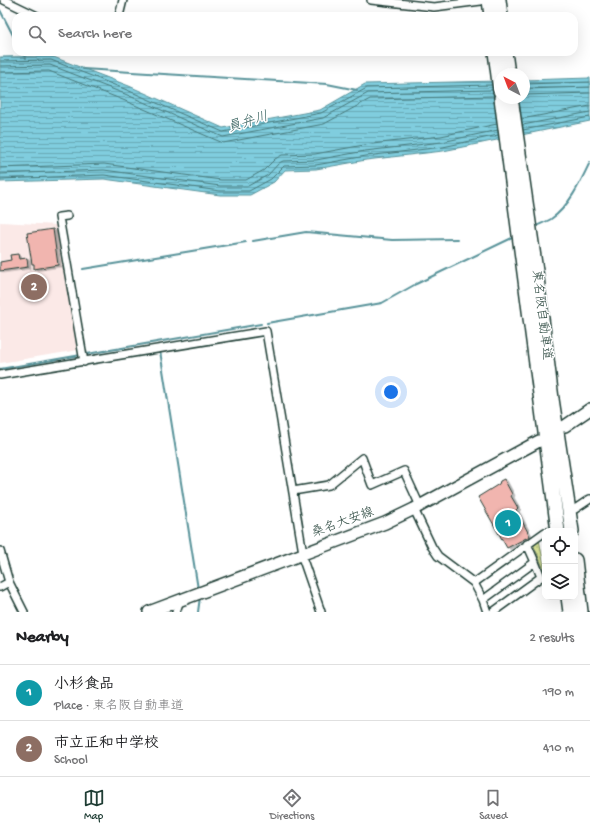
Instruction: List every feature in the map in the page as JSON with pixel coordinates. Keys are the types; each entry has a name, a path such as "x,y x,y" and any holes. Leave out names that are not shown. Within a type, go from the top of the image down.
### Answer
{"highway":[{"path":"485,0 490,12"},
{"path":"499,0 500,12"},
{"path":"496,56 498,68"},
{"path":"506,56 507,68"},
{"name":"東名阪自動車道","path":"502,104 552,399 572,528"},
{"name":"東名阪自動車道","path":"512,104 528,256 549,528"},
{"path":"575,564 581,612"},
{"path":"568,600 570,612"}],"main road":[{"path":"565,426 590,409"},
{"name":"桑名大安線","path":"149,612 385,522 417,508 539,441"}],"street":[{"path":"4,0 29,12"},
{"path":"120,12 123,0"},
{"path":"372,0 434,7 485,0"},
{"path":"67,216 59,217 84,357"},
{"path":"0,375 84,357 156,350 266,331 294,491 302,553 322,612"},
{"path":"294,491 329,485 362,458 372,485 404,471 432,547 438,556 474,583 483,600 487,612"},
{"path":"575,510 590,499"},
{"path":"474,583 496,569 527,544 542,535"},
{"path":"493,612 541,578 527,544"},
{"path":"0,551 10,582 24,612"},
{"path":"483,600 535,562"},
{"path":"0,587 10,582"},
{"path":"176,612 180,600"}],"shaded area":[{"path":"0,222 57,225 79,350 0,363"}],"green space":[{"path":"539,539 542,565 533,544"}],"water":[{"path":"51,56 129,86 223,128 320,110 365,84 494,81 494,104 530,104 530,80 590,78 590,121 443,151 366,160 316,169 285,170 274,182 250,195 220,195 104,179 0,182 0,57"}],"building":[{"path":"53,229 58,265 34,269 27,233"},
{"path":"18,254 19,259 27,258 28,267 0,271 0,262 11,260 10,255"},
{"path":"504,479 518,508 516,510 530,536 507,548 478,497 499,484 500,481"}],"waterway":[{"path":"0,10 12,33"},
{"path":"83,69 327,84 357,90"},
{"path":"534,227 551,219 563,208 574,193 590,162"},
{"path":"253,241 306,232 392,240 457,239"},
{"path":"267,323 382,303 416,284 514,237"},
{"path":"83,269 246,242"},
{"path":"0,369 261,324"},
{"path":"160,351 198,589"},
{"path":"198,612 200,597"}],"tunnel":[{"path":"551,528 557,523"}],"place":[{"name":"市立正和中学校","path":"34,287"},
{"name":"小杉食品","path":"508,523"}],"water label":[{"name":"員弁川","path":"248,123"}]}
